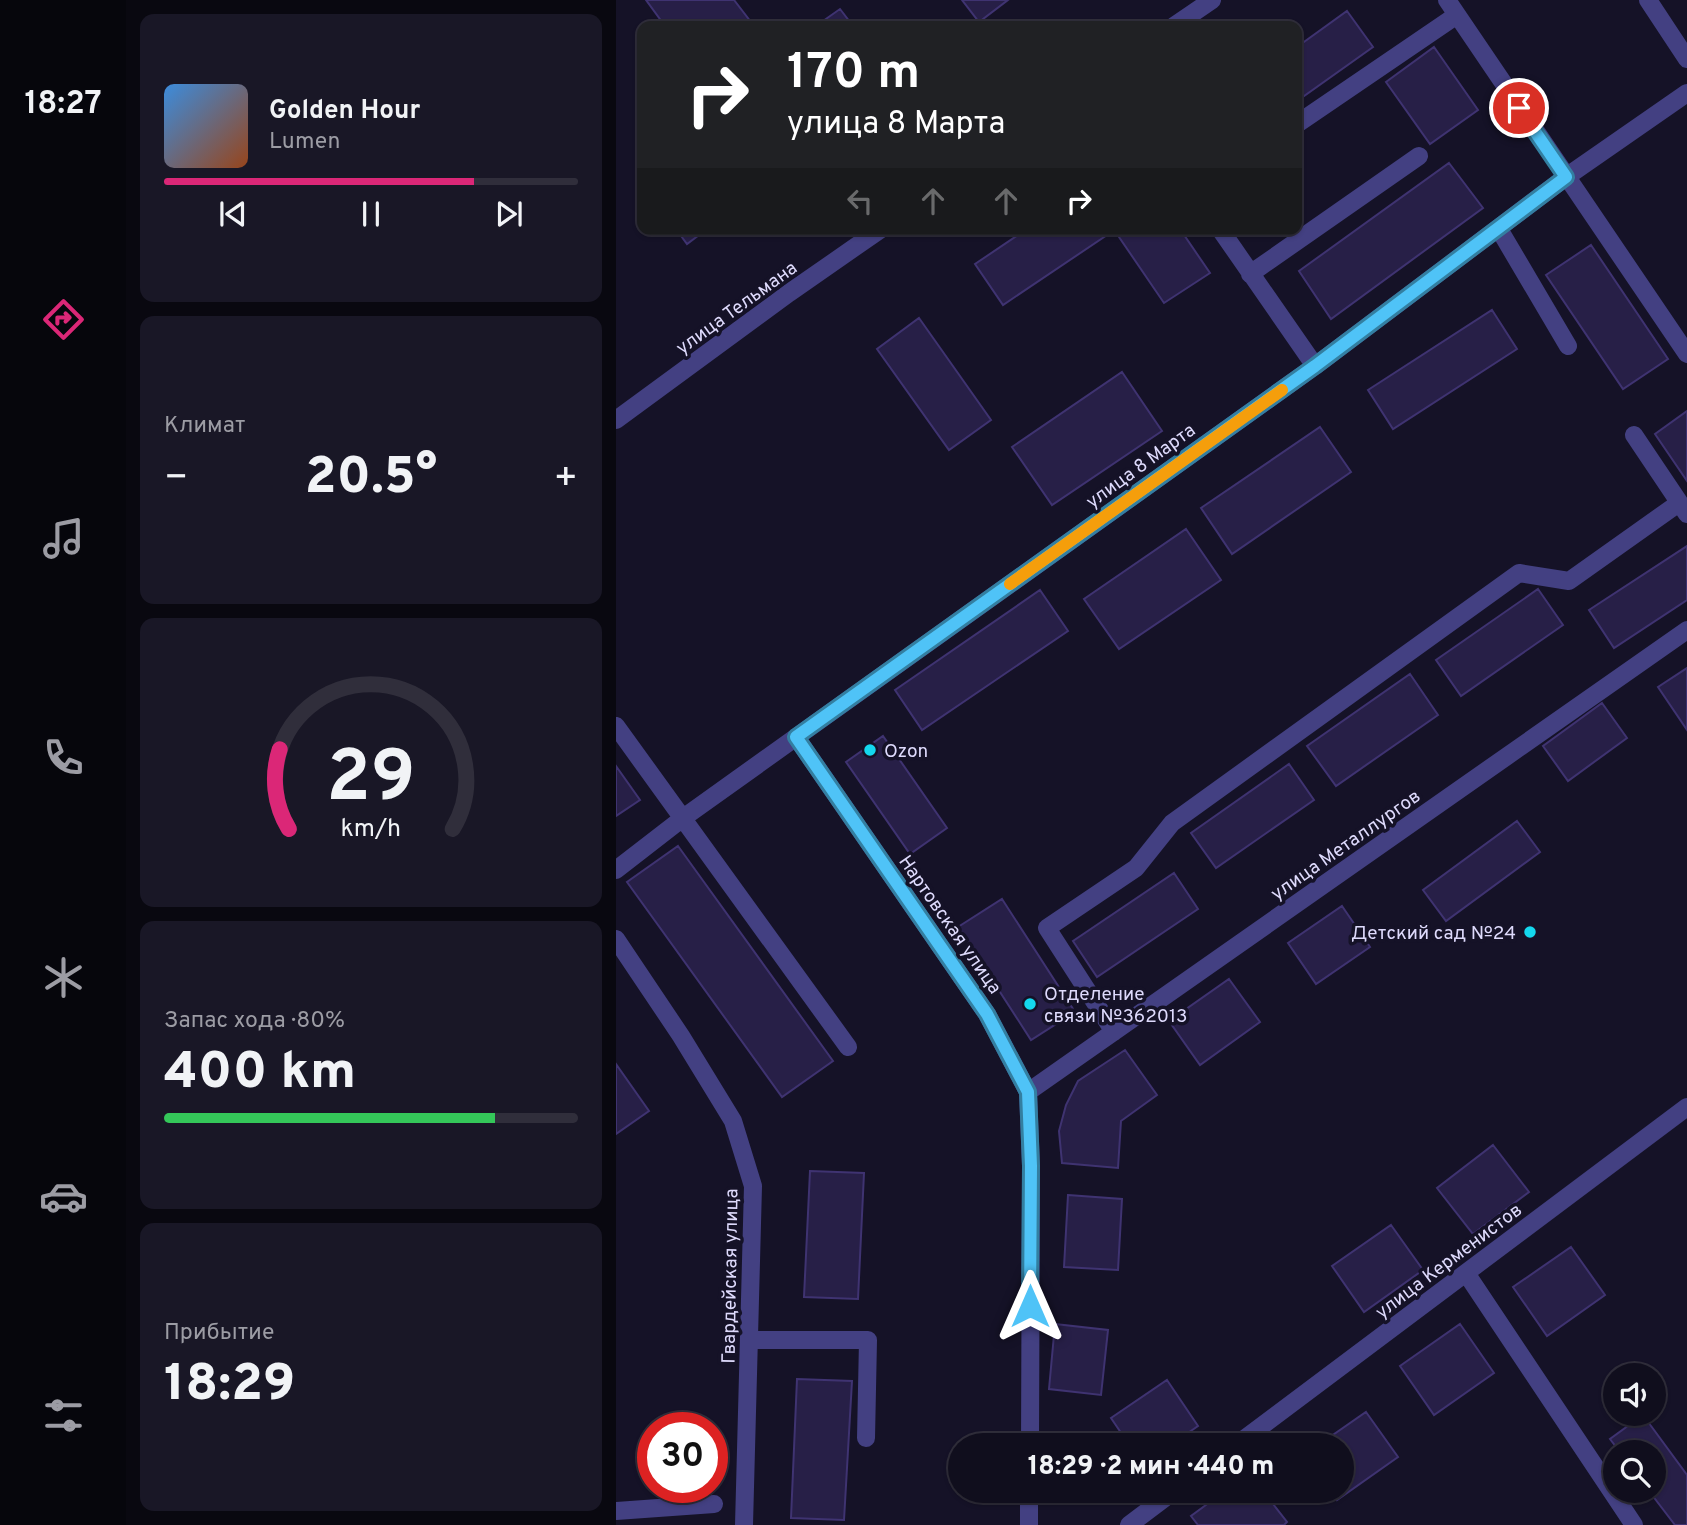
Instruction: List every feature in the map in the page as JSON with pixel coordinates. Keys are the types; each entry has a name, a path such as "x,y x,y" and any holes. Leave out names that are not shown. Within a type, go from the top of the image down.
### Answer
{"street":[{"path":"1181,21 1212,0"},
{"path":"1648,0 1687,59"},
{"path":"1302,120 1452,8 1687,354"},
{"name":"улица 8 Марта","path":"616,870 683,818 1315,366 1566,177 1687,93"},
{"path":"1250,274 1419,156"},
{"path":"1499,229 1568,346"},
{"name":"улица Тельмана","path":"616,420 872,235"},
{"path":"1224,235 1315,366"},
{"path":"1114,1031 1047,928 1136,868 1172,823 1519,573 1569,581 1683,509 1634,435"},
{"name":"улица Металлургов","path":"1028,1092 1687,630"},
{"path":"616,726 848,1047"},
{"name":"Нартовская улица","path":"796,737 987,1014 1028,1092 1031,1166 1030,1433"},
{"name":"Гвардейская улица","path":"616,939 733,1121 753,1186 744,1525"},
{"name":"улица Керменистов","path":"1252,1433 1687,1107"},
{"path":"1466,1273 1634,1525"},
{"path":"749,1340 869,1340 866,1438"},
{"path":"1029,1525 1030,1503"},
{"path":"1129,1525 1158,1503"},
{"path":"616,1511 714,1504"}],"building":[{"path":"646,0 734,0 750,21 661,21"},
{"path":"962,0 1008,0 980,21"},
{"path":"840,9 849,21 823,21"},
{"path":"1347,11 1373,47 1302,97 1302,43"},
{"path":"1434,47 1478,110 1430,144 1386,82"},
{"path":"1449,163 1483,208 1331,319 1299,271"},
{"path":"680,235 699,235 687,244"},
{"path":"1018,235 1107,235 1003,305 975,264"},
{"path":"1184,235 1210,273 1164,303 1119,237"},
{"path":"1591,245 1668,359 1623,389 1546,275"},
{"path":"1492,310 1517,349 1393,429 1368,390"},
{"path":"919,318 991,420 949,450 877,349"},
{"path":"1122,372 1162,431 1052,505 1012,447"},
{"path":"1687,411 1687,481 1655,434"},
{"path":"1320,427 1351,472 1232,554 1201,508"},
{"path":"1186,529 1221,580 1119,649 1084,599"},
{"path":"1687,546 1687,600 1614,648 1589,610"},
{"path":"1538,589 1563,625 1461,696 1436,660"},
{"path":"1040,590 1068,631 922,730 895,690"},
{"path":"1687,668 1687,730 1658,687"},
{"path":"1410,674 1438,715 1336,786 1307,746"},
{"path":"1602,703 1627,738 1568,781 1543,746"},
{"path":"883,736 947,828 910,854 846,762"},
{"path":"1289,764 1314,800 1216,868 1191,833"},
{"path":"616,766 640,800 616,816"},
{"path":"1517,821 1540,852 1446,921 1423,890"},
{"path":"678,846 833,1061 782,1097 627,882"},
{"path":"1174,873 1198,909 1097,977 1073,941"},
{"path":"1002,899 1075,1012 1031,1040 958,927"},
{"path":"1342,906 1370,947 1316,984 1288,943"},
{"path":"1229,979 1260,1022 1200,1065 1169,1021"},
{"path":"1125,1050 1157,1095 1121,1121 1118,1168 1062,1163 1059,1131 1066,1105 1078,1081"},
{"path":"616,1064 649,1111 616,1134"},
{"path":"1493,1145 1529,1192 1473,1234 1437,1188"},
{"path":"810,1171 864,1173 858,1299 804,1297"},
{"path":"1068,1195 1122,1199 1118,1270 1064,1267"},
{"path":"1391,1225 1423,1270 1364,1312 1332,1266"},
{"path":"1571,1247 1605,1295 1547,1336 1513,1287"},
{"path":"1055,1324 1108,1330 1101,1395 1049,1389"},
{"path":"1460,1324 1494,1373 1434,1415 1400,1366"},
{"path":"797,1379 852,1381 844,1520 791,1518"},
{"path":"1167,1380 1198,1426 1188,1433 1121,1433 1111,1418"},
{"path":"1366,1412 1398,1457 1354,1488 1354,1433 1336,1433"},
{"path":"1628,1426 1651,1426 1661,1440 1611,1440"},
{"path":"1666,1446 1687,1475 1687,1525 1675,1525 1658,1503 1666,1503"},
{"path":"1209,1503 1272,1503 1287,1522 1284,1525 1198,1525 1191,1516"}],"slow traffic":[{"path":"1010,584 1282,390"}],"place":[{"name":"Ozon","path":"870,750"},
{"name":"Детский сад №24","path":"1530,932"},
{"name":"Отделение связи №362013","path":"1030,1004"}],"route":[{"path":"1030,1306 1031,1166 1028,1092 987,1014 796,737 1315,366 1566,177 1519,108"}]}
